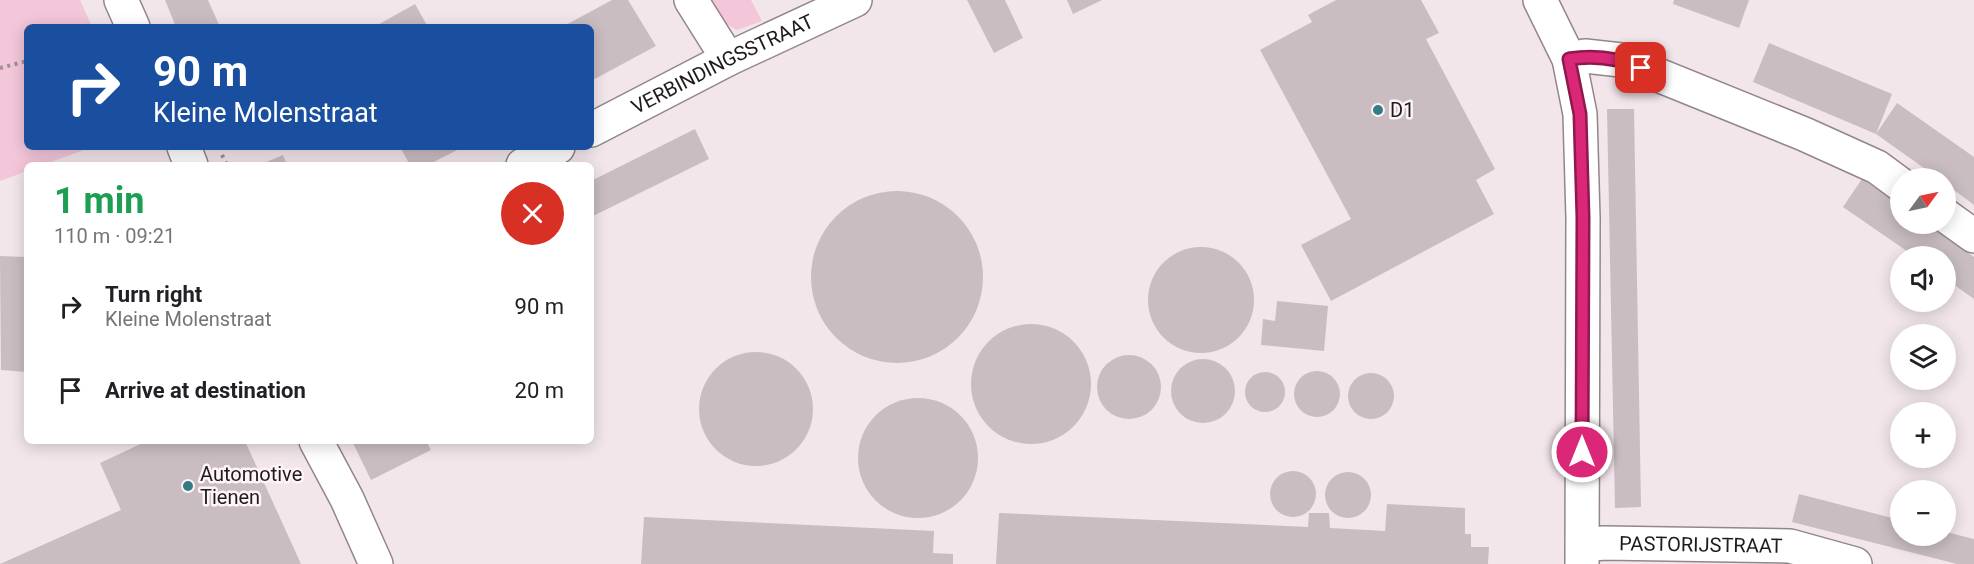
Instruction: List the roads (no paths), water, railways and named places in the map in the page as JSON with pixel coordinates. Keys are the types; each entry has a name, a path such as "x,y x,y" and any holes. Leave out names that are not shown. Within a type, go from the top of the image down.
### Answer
{"street":[{"path":"121,0 132,24"},
{"path":"691,0 728,59"},
{"name":"VERBINDINGSSTRAAT","path":"594,128 728,59 855,0"},
{"name":"PASTORIJSTRAAT","path":"1540,0 1569,59 1580,114 1583,218 1582,554 1604,543 1790,546 1855,564"},
{"path":"1569,59 1585,56 1621,60 1804,134 1876,167 1890,177"},
{"path":"529,162 552,150"},
{"path":"1956,223 1974,236"},
{"path":"318,444 347,499 376,564"}],"place":[{"name":"D1","path":"1378,110"},
{"name":"Automotive Tienen","path":"188,486"}]}
